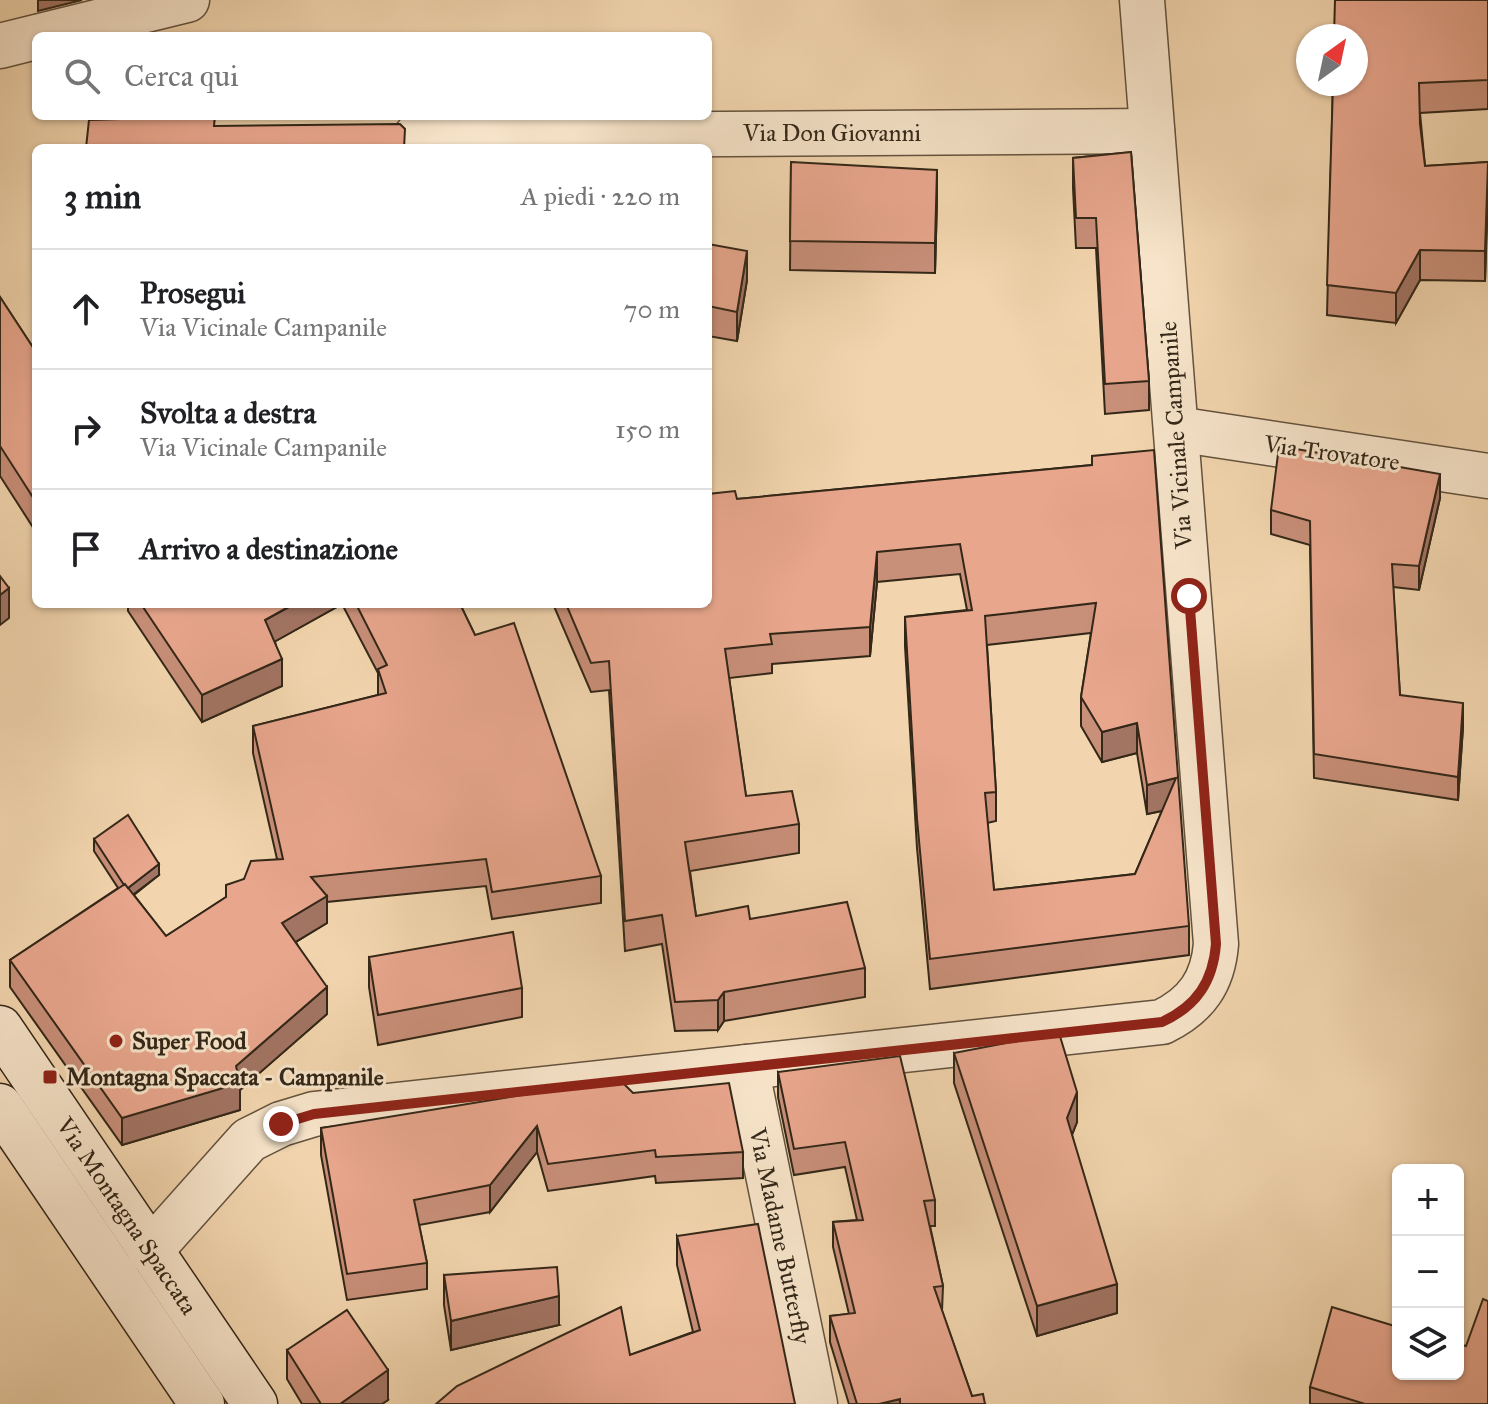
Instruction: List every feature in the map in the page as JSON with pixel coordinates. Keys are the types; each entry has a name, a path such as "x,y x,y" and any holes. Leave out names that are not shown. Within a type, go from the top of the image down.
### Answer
{"street":[{"path":"55,32 187,0"},
{"name":"Via Vicinale Campanile","path":"150,1251 249,1140 281,1124 314,1114 1162,1022 1186,1008 1207,984 1216,944 1142,0"},
{"path":"0,46 32,38"},
{"name":"Via Don Giovanni","path":"416,136 1152,131"},
{"name":"Via Trovatore","path":"1176,429 1488,476"},
{"name":"Via Montagna Spaccata","path":"0,1028 255,1404"},
{"name":"Via Madame Butterfly","path":"746,1067 815,1404"},
{"name":"Via Montagna Spaccata","path":"0,1106 202,1404"}],"building":[{"path":"1335,0 1488,0 1488,80 1419,83 1425,166 1488,162 1485,251 1420,250 1396,293 1327,285 1333,96 1368,96 1368,24 1334,24"},
{"path":"89,120 215,120 214,126 400,124 405,129 404,144 86,144"},
{"path":"1131,152 1149,381 1105,384 1096,218 1076,218 1073,158"},
{"path":"791,162 937,170 935,243 790,241"},
{"path":"712,245 747,251 737,312 712,307"},
{"path":"0,297 32,346 32,496 0,446"},
{"path":"1279,446 1440,474 1419,566 1392,564 1400,695 1463,703 1458,777 1314,754 1310,521 1271,510"},
{"path":"1154,450 1189,926 930,959 917,819 905,617 972,610 960,544 877,552 870,627 770,634 772,644 725,649 746,796 792,791 799,824 685,842 696,916 748,906 750,919 847,902 865,968 724,992 718,1000 675,1002 662,915 625,921 609,661 591,663 568,608 712,608 712,494 735,491 737,499 1092,465 1092,456","holes":["1096,603 1081,697 1102,732 1137,723 1147,785 1176,778 1135,874 994,890 985,793 996,792 985,616"]},
{"path":"0,576 9,588 0,595"},
{"path":"144,608 287,608 265,620 282,659 202,695"},
{"path":"358,608 462,608 475,635 514,623 601,876 492,892 486,859 311,877 327,896 282,923 327,987 236,1066 240,1083 122,1118 10,960 125,884 166,936 226,897 226,885 244,879 251,861 283,859 253,726 386,693 378,669 387,665"},
{"path":"128,815 159,864 128,888 94,839"},
{"path":"513,932 522,988 378,1015 369,957"},
{"path":"1059,1033 1077,1092 1067,1118 1117,1284 1037,1306 954,1053"},
{"path":"900,1056 935,1200 924,1201 943,1286 934,1287 972,1396 983,1394 985,1404 900,1404 900,1399 879,1404 857,1404 830,1316 855,1313 833,1222 863,1220 845,1142 794,1149 778,1072"},
{"path":"623,1083 633,1093 729,1083 743,1152 656,1157 655,1150 548,1164 537,1126 490,1185 414,1200 427,1263 347,1274 321,1128 540,1092"},
{"path":"758,1224 795,1404 436,1404 457,1386 621,1307 630,1355 700,1330 677,1236"},
{"path":"557,1267 559,1296 451,1321 444,1275"},
{"path":"1483,1299 1488,1301 1488,1404 1365,1404 1310,1387 1332,1307 1392,1325 1392,1380 1464,1380 1466,1346"},
{"path":"347,1310 388,1370 340,1404 321,1404 287,1350"}],"place":[{"name":"Super Food","path":"116,1041"},
{"name":"Montagna Spaccata - Campanile","path":"50,1077"}],"route":[{"path":"281,1124 314,1114 1162,1022 1178,1015 1207,984 1214,964 1216,944 1189,596"}]}
